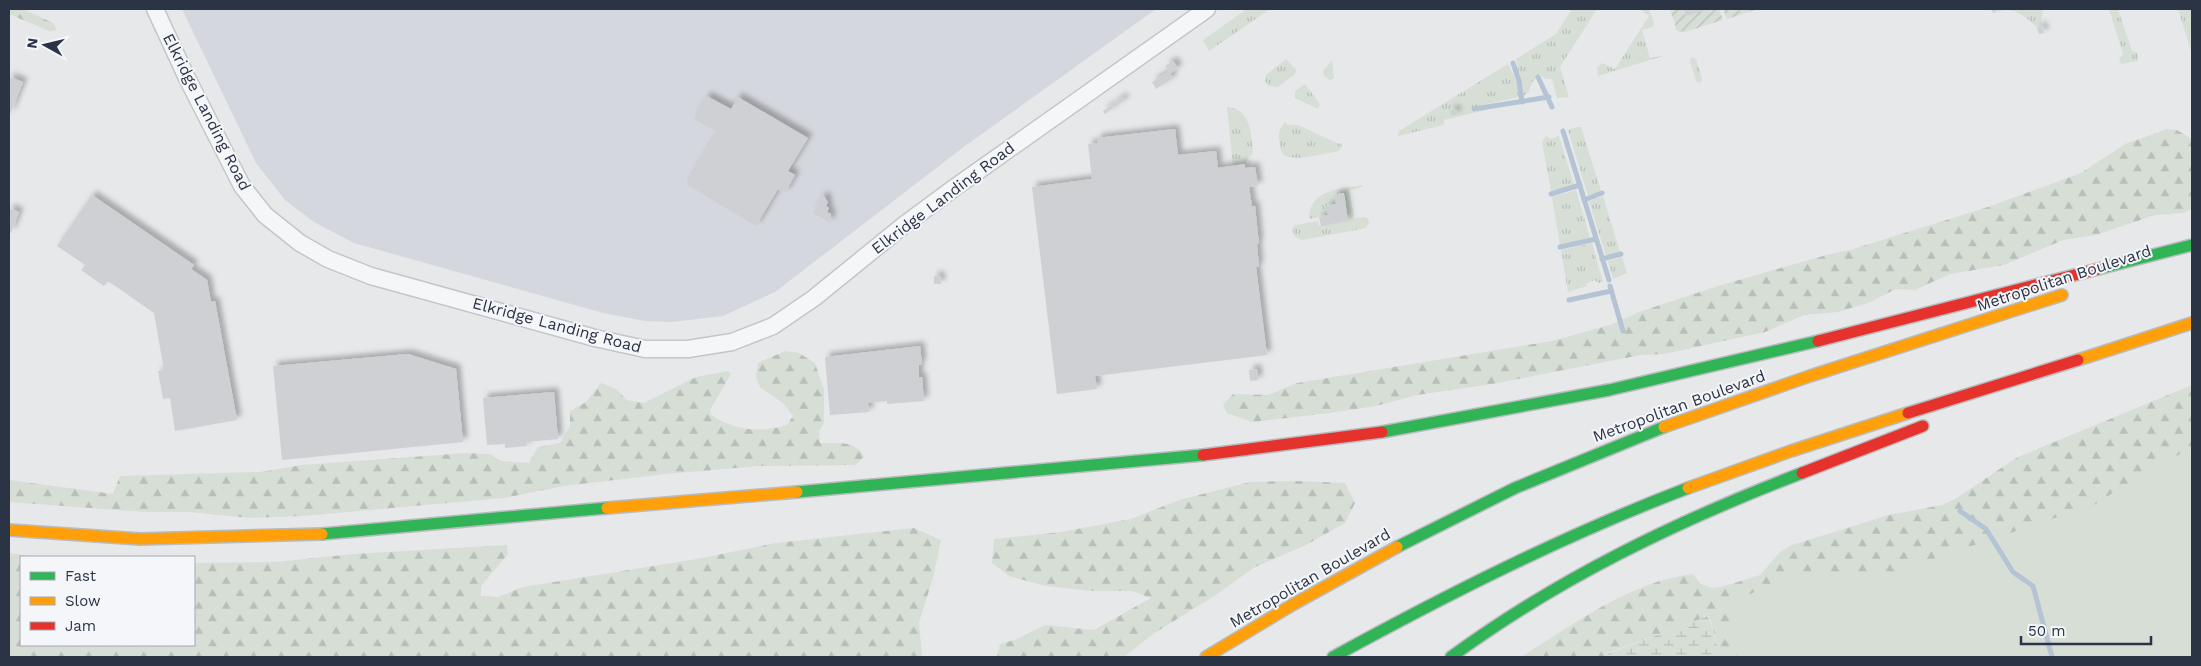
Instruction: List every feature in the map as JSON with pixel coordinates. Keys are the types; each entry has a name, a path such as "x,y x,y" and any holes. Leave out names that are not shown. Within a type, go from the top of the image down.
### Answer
{"highway":[{"path":"9,530 140,539 294,536 1154,460 1304,443 1384,431 1609,390 1773,352 2192,245"},
{"name":"Metropolitan Boulevard","path":"2136,272 2192,254"},
{"name":"Metropolitan Boulevard","path":"1206,657 1379,556 1561,468 1721,406 2069,293"},
{"path":"1333,657 1497,569 1658,499 1818,442 2091,358 2192,323"},
{"path":"1971,406 2091,358"},
{"path":"1451,657 1569,579 1631,546 1746,495 1935,421"}],"street":[{"name":"Elkridge Landing Road","path":"155,9 242,186 265,214 300,243 328,259 371,276 644,349 688,349 732,342 773,326 814,298 947,193 1207,9"}],"shaded area":[{"path":"182,9 1156,9 961,149 775,292 723,316 672,322 645,321 603,313 354,243 314,222 285,200 256,163"}],"green space":[{"path":"9,9 23,9 53,23 57,30 49,31 9,14"},
{"path":"1247,9 1270,9 1209,51 1203,40"},
{"path":"1572,9 1597,9 1560,67 1569,97 1557,98 1552,79 1546,79 1541,76 1534,80 1529,92 1523,96 1516,59 1556,34"},
{"path":"1640,9 1649,9 1654,23 1653,27 1642,30 1650,58 1663,56 1598,76 1597,68 1602,63 1615,69 1649,16"},
{"path":"1670,9 1684,9 1686,16 1710,9 1719,9 1723,20 1685,32 1677,31"},
{"path":"1723,9 1758,9 1727,19"},
{"path":"1999,9 2043,9 2042,26 2037,28 2019,13 2009,10 1998,11"},
{"path":"2109,9 2118,9 2132,51 2138,53 2138,61 2121,64 2119,58 2123,53"},
{"path":"2178,9 2192,9 2192,54"},
{"path":"1691,57 1696,59 1702,79 1700,83 1696,81 1690,61"},
{"path":"1286,59 1296,70 1295,74 1278,87 1269,86 1265,81 1266,75"},
{"path":"1332,60 1334,78 1330,80 1324,76 1323,71"},
{"path":"1508,64 1517,82 1519,97 1473,107 1474,111 1507,105 1444,120 1444,125 1398,136 1399,131"},
{"path":"1305,84 1320,104 1318,109 1295,98 1295,91"},
{"path":"1227,107 1241,112 1249,125 1253,154 1250,155 1245,164 1233,166"},
{"path":"1286,122 1287,125 1298,125 1339,144 1341,143 1342,147 1338,151 1318,155 1301,158 1287,157 1281,151 1279,136 1280,129"},
{"path":"1581,127 1601,191 1588,196 1568,130"},
{"path":"2167,129 2177,130 2192,139 2192,209 2182,213 2155,215 2096,235 2063,240 2004,265 1950,274 1915,290 1896,289 1868,303 1838,312 1804,315 1765,332 1664,354 1641,355 1492,384 1417,395 1376,406 1252,422 1227,413 1223,405 1233,394 1268,395 1297,383 1552,341 1610,325 1642,311 1718,286 1850,250 1988,207 2081,173 2125,144"},
{"path":"1546,136 1551,139 1559,136 1574,185 1551,191 1542,142"},
{"path":"1363,185 1360,188 1349,190 1354,218 1366,217 1369,222 1366,228 1302,240 1295,237 1292,229 1295,225 1318,221 1319,226 1348,221 1344,193 1334,195 1336,204 1326,206 1328,215 1309,219 1310,209 1320,196 1327,192"},
{"path":"1576,190 1590,238 1560,245 1552,197"},
{"path":"1603,196 1620,252 1606,256 1589,201"},
{"path":"1592,243 1603,282 1599,283 1594,280 1586,284 1587,286 1568,292 1561,250"},
{"path":"1622,257 1627,273 1613,279 1608,261"},
{"path":"785,351 799,353 815,363 824,390 824,423 819,431 820,443 845,444 855,447 864,457 855,465 759,466 666,474 564,486 504,498 303,516 250,518 189,512 145,512 9,502 9,480 113,494 120,476 260,472 302,465 466,453 490,454 501,461 529,463 538,447 560,443 570,426 570,411 586,402 601,383 616,389 627,400 644,403 696,377 728,371 731,374 710,410 711,415 729,424 748,429 777,428 787,425 793,416 783,403 760,387 756,377 758,363"},
{"path":"2192,385 2192,657 1721,657 1709,616 1607,653 1603,657 1521,657 1603,606 1646,586 1693,574 1701,584 1712,588 1760,575 1781,551 1792,545 1889,515 1942,505 1955,499 2016,458"},
{"path":"2192,449 2192,657 1737,657 1729,605 1793,572 1885,575 2094,505 2158,464"},
{"path":"1250,482 1345,483 1355,503 1345,523 1306,545 1255,567 1214,596 1153,634 1124,657 997,657 1000,644 1017,639 1045,625 1094,630 1151,598 1132,591 1093,591 1046,586 1009,576 992,563 994,539 1061,532 1131,519 1179,500"},
{"path":"914,528 941,540 933,578 919,622 922,657 9,657 9,553 30,556 20,556 20,646 195,646 195,563 276,562 353,554 507,545 508,554 481,586 481,596 498,597 523,587 697,559 776,543"},
{"path":"1708,616 1721,657 1603,657 1607,654"}],"building":[{"path":"1684,9 1709,9 1686,16"},
{"path":"1990,9 1999,9 1994,13"},
{"path":"2042,26 2044,33 2039,34 2037,28"},
{"path":"1173,61 1178,68 1170,74 1173,78 1156,89 1152,82 1169,71 1165,66"},
{"path":"9,77 23,82 9,117"},
{"path":"707,96 731,109 738,97 808,138 788,171 795,175 785,193 778,189 756,226 686,184 717,132 694,119"},
{"path":"1122,97 1125,100 1115,107 1113,104"},
{"path":"1112,105 1114,107 1105,114 1103,111"},
{"path":"1456,109 1457,114 1451,116 1450,111"},
{"path":"1175,129 1178,155 1216,151 1218,168 1245,164 1245,168 1255,167 1258,186 1249,187 1252,206 1255,206 1259,244 1257,244 1259,267 1256,267 1267,355 1095,376 1097,389 1057,394 1032,187 1092,179 1088,144 1097,143 1097,138"},
{"path":"1344,193 1348,221 1321,226 1319,217 1328,215 1326,206 1336,204 1334,195"},
{"path":"92,195 194,265 191,269 207,280 211,302 215,301 237,420 175,431 170,398 163,399 158,371 164,370 154,313 108,281 104,286 81,270 85,265 57,246"},
{"path":"823,195 828,202 826,206 829,208 827,212 831,214 830,223 813,213"},
{"path":"9,208 19,212 11,233 9,232"},
{"path":"934,276 940,276 941,284 934,284"},
{"path":"920,346 922,364 919,365 919,378 922,377 924,401 887,404 887,401 868,403 869,412 830,415 825,357"},
{"path":"408,354 456,369 463,442 282,460 273,366"},
{"path":"1257,369 1258,380 1250,381 1249,370"},
{"path":"554,392 558,439 526,442 527,446 505,448 505,444 487,445 483,398"}],"waterway":[{"path":"1513,63 1519,81 1522,102"},
{"path":"1538,77 1552,107"},
{"path":"1474,109 1549,97"},
{"path":"1563,131 1609,280"},
{"path":"1551,194 1580,185"},
{"path":"1584,200 1602,193"},
{"path":"1560,247 1596,239"},
{"path":"1602,259 1621,254"},
{"path":"1610,286 1623,331"},
{"path":"1569,300 1611,291"},
{"path":"1960,511 1986,529 2013,572 2033,586 2052,657"}],"traffic: fast":[{"path":"2098,269 2192,245"},
{"path":"1382,432 1609,390 1818,341"},
{"path":"1397,547 1515,488 1664,427"},
{"path":"797,492 1203,455"},
{"path":"1451,657 1492,628 1534,602 1620,553 1664,531 1755,491 1802,473"},
{"path":"1333,657 1508,566 1597,525 1688,488"},
{"path":"322,534 607,508"}],"traffic: slow":[{"path":"1664,427 1810,376 2062,295"},
{"path":"2078,360 2192,323"},
{"path":"1688,488 1791,451 1908,413"},
{"path":"607,508 797,492"},
{"path":"9,530 140,539 322,534"},
{"path":"1206,657 1292,605 1397,547"}],"traffic: jam":[{"path":"1818,341 2098,269"},
{"path":"1908,413 2078,360"},
{"path":"1802,473 1923,426"},
{"path":"1203,455 1382,432"}]}
